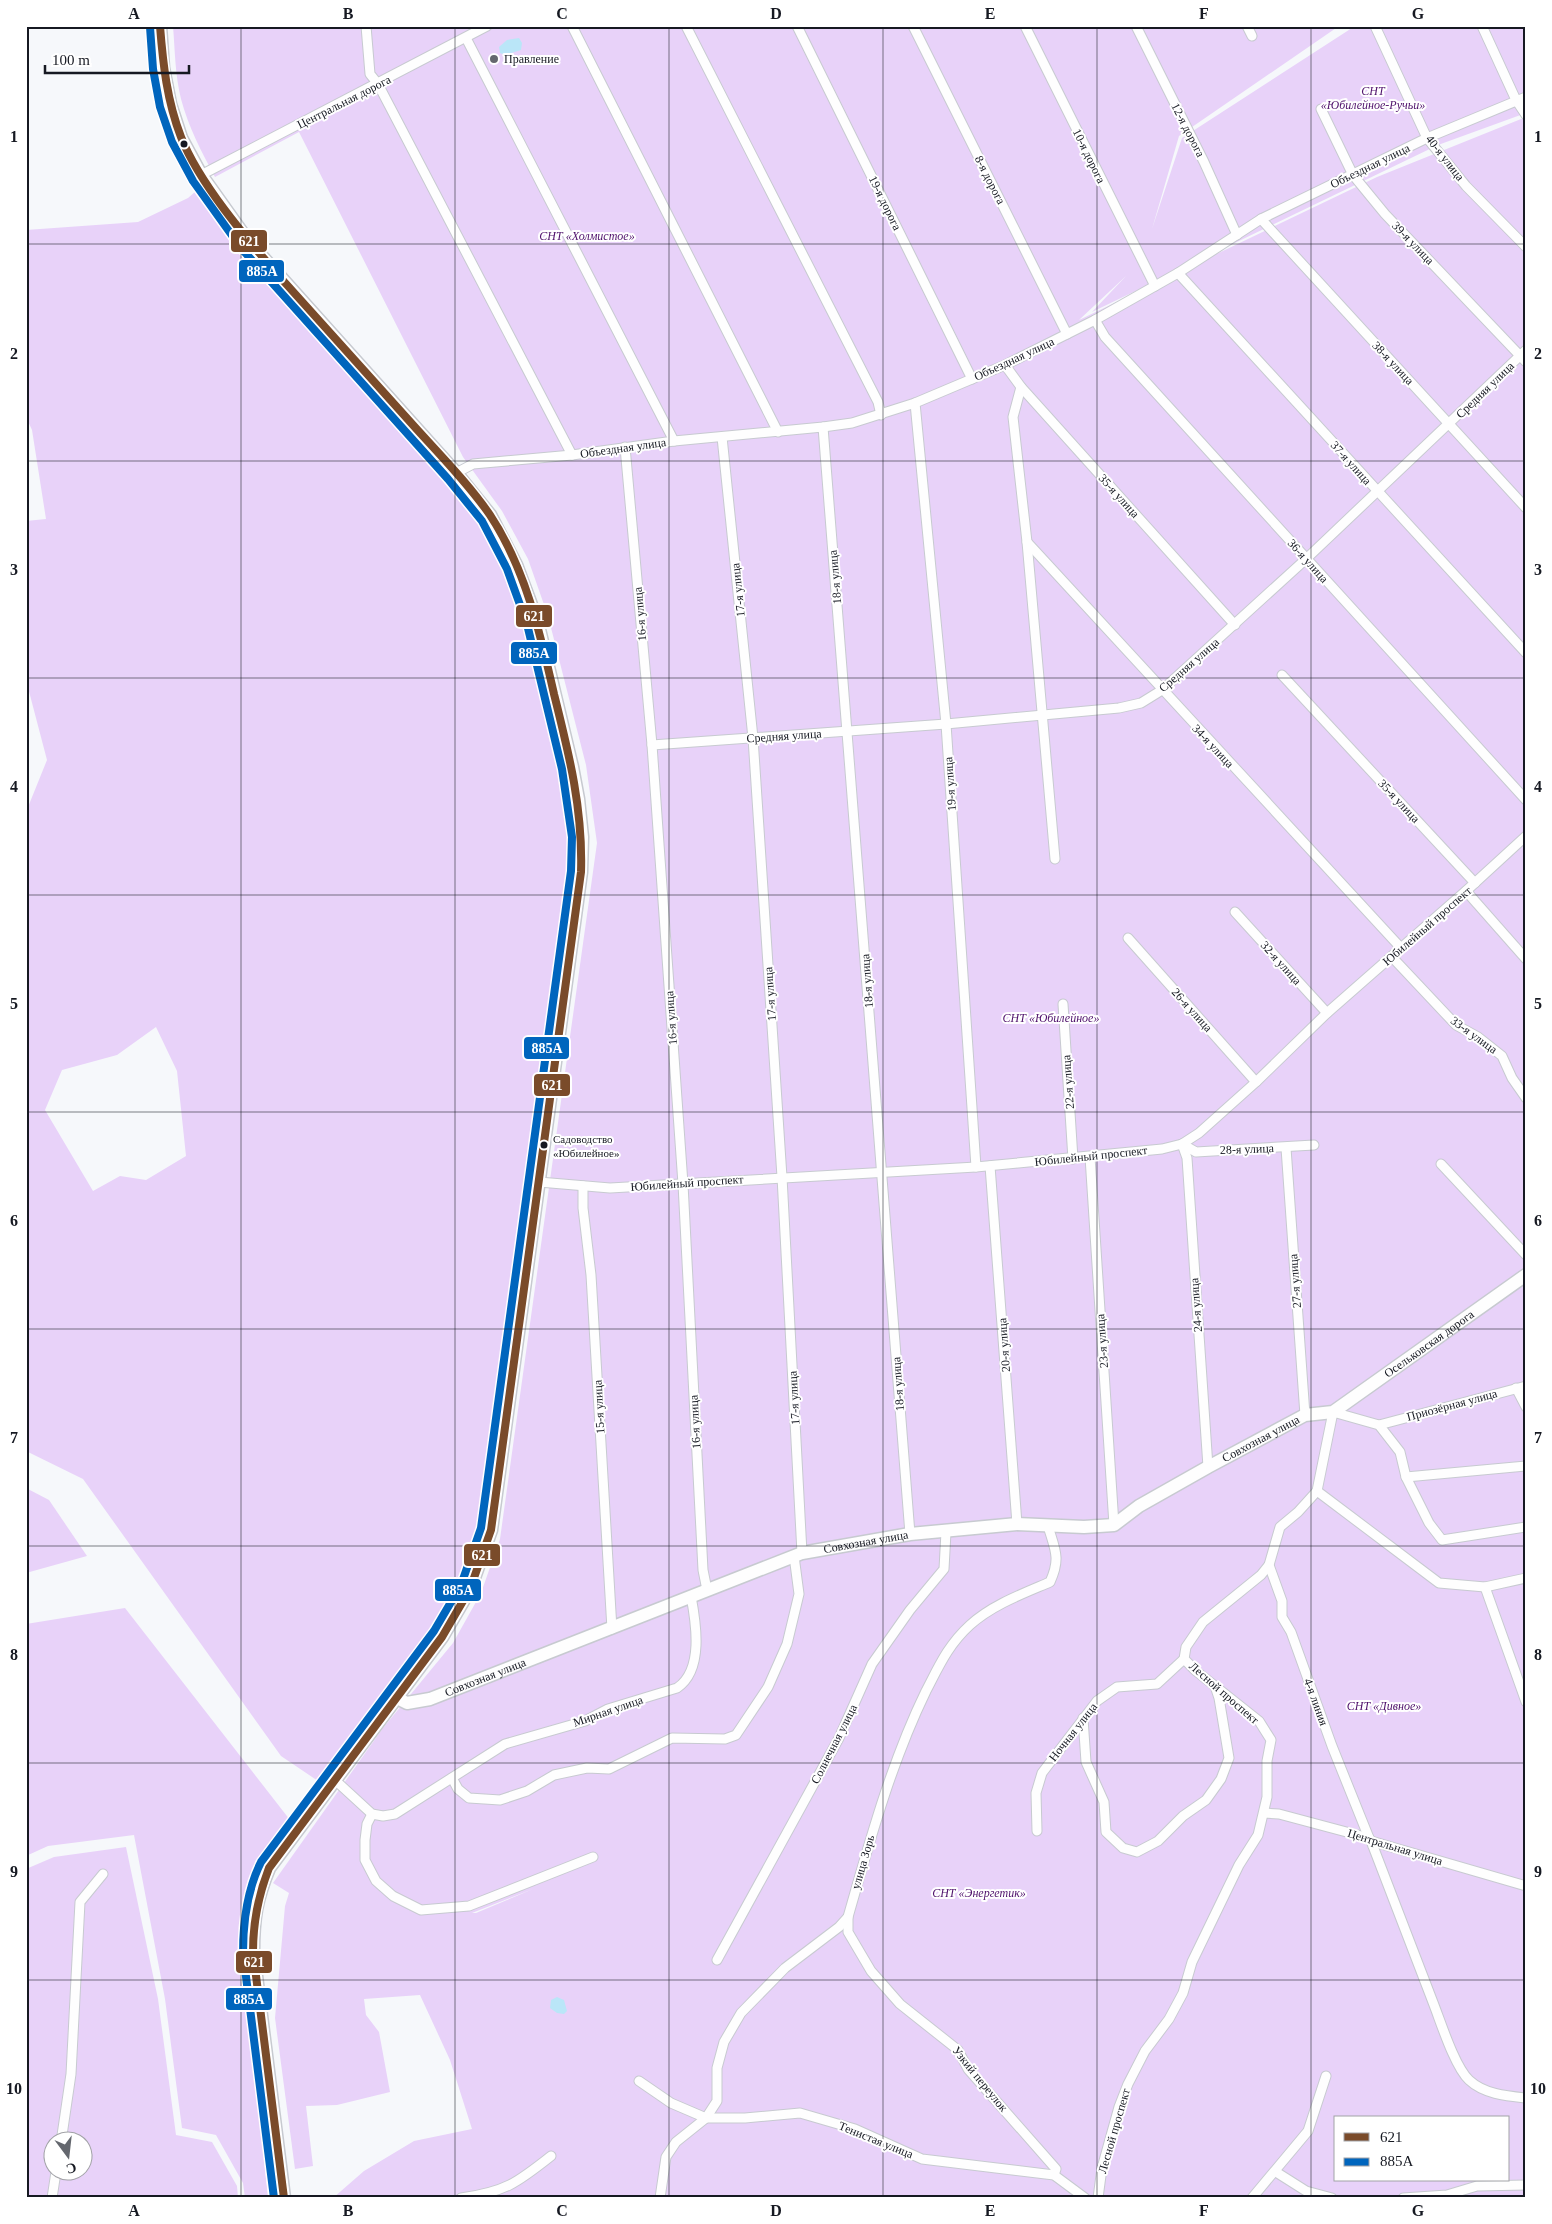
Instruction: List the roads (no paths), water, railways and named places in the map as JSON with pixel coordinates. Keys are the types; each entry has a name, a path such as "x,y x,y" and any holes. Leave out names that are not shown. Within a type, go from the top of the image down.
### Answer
{"main road":[{"path":"160,26 163,68 170,104 182,138 200,176 248,241 456,473 490,515 520,575 537,621 578,800 582,837 582,872 491,1530 470,1589 442,1637 270,1868 260,1890 253,1920 253,1952 284,2198"},
{"name":"Осельковская дорога","path":"1333,1412 1526,1275"},
{"name":"Совхозная улица","path":"397,1698 407,1703 430,1699 612,1629 798,1554 910,1534 1017,1524 1048,1526 1114,1525 1139,1506 1208,1466 1304,1415 1333,1412"}],"street":[{"path":"366,26 370,74 378,84 572,455"},
{"name":"Центральная дорога","path":"200,176 488,26"},
{"path":"572,26 778,432"},
{"path":"686,26 873,393 881,414"},
{"name":"19-я дорога","path":"797,26 972,379"},
{"name":"8-я дорога","path":"913,26 1067,334"},
{"name":"10-я дорога","path":"1026,26 1155,286"},
{"name":"12-я дорога","path":"1136,26 1204,162 1237,236"},
{"path":"1247,26 1252,36"},
{"name":"40-я улица","path":"1374,26 1427,138 1466,186 1526,247"},
{"path":"1482,26 1516,100 1526,114"},
{"path":"466,38 674,441"},
{"name":"Объездная улица","path":"456,473 473,464 572,455 674,441 823,428 881,414 915,403 1005,365 1095,320 1178,273 1261,219 1427,138 1526,97"},
{"name":"39-я улица","path":"1321,110 1353,175 1385,214 1524,356"},
{"name":"38-я улица","path":"1261,219 1526,508"},
{"name":"37-я улица","path":"1178,273 1526,653"},
{"name":"36-я улица","path":"1095,320 1104,337 1526,800"},
{"name":"Средняя улица","path":"652,745 946,724 1141,703 1162,690 1235,625 1524,356"},
{"name":"35-я улица","path":"1005,365 1022,387 1235,625"},
{"path":"1022,387 1014,416 1055,859"},
{"name":"19-я улица","path":"915,403 946,724 976,1167"},
{"name":"18-я улица","path":"823,428 910,1534"},
{"name":"17-я улица","path":"452,1778 458,1789 469,1798 500,1800 527,1791 554,1775 587,1768 609,1769 672,1738 725,1739 736,1735 768,1687 787,1644 798,1594 798,1554 782,1177 753,738 722,437"},
{"name":"16-я улица","path":"625,447 652,745 683,1184 703,1570 707,1590"},
{"name":"34-я улица","path":"1027,542 1401,948"},
{"name":"35-я улица","path":"1282,675 1475,883"},
{"name":"Юбилейный проспект","path":"539,1182 610,1188 976,1167 1073,1159 1162,1149 1182,1144 1199,1133 1256,1082 1327,1013 1526,836"},
{"path":"1466,891 1526,959"},
{"name":"32-я улица","path":"1235,912 1327,1013"},
{"name":"26-я улица","path":"1128,938 1256,1082"},
{"name":"33-я улица","path":"1392,957 1456,1025 1478,1038 1502,1056 1512,1078 1526,1098"},
{"name":"22-я улица","path":"1063,1004 1073,1159"},
{"name":"28-я улица","path":"1182,1144 1196,1152 1314,1145"},
{"name":"24-я улица","path":"1182,1144 1187,1158 1208,1466"},
{"name":"27-я улица","path":"1286,1148 1304,1415"},
{"name":"23-я улица","path":"1090,1157 1114,1525"},
{"path":"1441,1164 1526,1255"},
{"name":"20-я улица","path":"990,1166 1017,1524"},
{"name":"15-я улица","path":"583,1186 583,1208 592,1275 612,1629"},
{"path":"1521,1387 1526,1407"},
{"name":"Приозёрная улица","path":"1378,1425 1521,1387"},
{"path":"1333,1412 1378,1425 1400,1452 1406,1477 1429,1523 1442,1540 1526,1527"},
{"name":"Лесной проспект","path":"1098,2198 1102,2168 1119,2107 1128,2084 1145,2051 1169,2019 1183,1993 1192,1962 1240,1865 1258,1834 1267,1797 1267,1761 1271,1740 1259,1721 1184,1659 1186,1647 1203,1622 1261,1575 1269,1565 1280,1527 1298,1512 1317,1490 1333,1412"},
{"path":"1406,1477 1526,1466"},
{"path":"1317,1490 1439,1583 1485,1587 1526,1578"},
{"name":"улица Зорь","path":"848,1917 878,1808 914,1716 947,1648 970,1625 991,1609 1050,1582 1057,1567 1056,1550 1048,1526"},
{"name":"Солнечная улица","path":"717,1960 839,1738 872,1664 910,1610 944,1569 946,1532"},
{"name":"4-я линия","path":"1269,1565 1282,1601 1282,1617 1291,1632 1332,1746 1445,2034 1467,2078 1476,2086 1500,2095 1526,2098"},
{"path":"1485,1587 1526,1702"},
{"name":"Мирная улица","path":"452,1778 506,1744 585,1721 608,1708 677,1688 686,1682 690,1674 696,1645 697,1626 691,1596"},
{"name":"Ночная улица","path":"1037,1831 1036,1793 1042,1773 1097,1701 1117,1687 1157,1684 1184,1659"},
{"path":"1083,1718 1086,1762 1104,1802 1106,1832 1122,1848 1136,1852 1158,1841 1183,1816 1206,1800 1221,1779 1229,1758 1219,1698 1215,1686"},
{"path":"336,1781 372,1814 383,1816 395,1814 452,1778"},
{"name":"Центральная улица","path":"1264,1813 1279,1814 1526,1886"},
{"path":"372,1814 367,1824 365,1860 376,1881 393,1896 421,1910 469,1906 594,1856"},
{"path":"62,2132 71,2074 80,1902 103,1874"},
{"path":"660,2198 666,2157 676,2142 706,2118 717,2101 717,2068 724,2042 741,2013 785,1968 839,1927 848,1917"},
{"name":"Узкий переулок","path":"848,1917 848,1932 871,1972 900,2004 958,2050 968,2069 1056,2169 1054,2175"},
{"path":"1252,2198 1259,2187 1276,2172 1308,2130 1326,2076"},
{"name":"Тенистая улица","path":"639,2081 672,2103 706,2118 745,2118 800,2113 855,2129 922,2159 1054,2175 1085,2198"},
{"path":"461,2198 490,2194 519,2181 551,2156"},
{"path":"1276,2172 1306,2192 1332,2198"},
{"path":"52,2198 54,2182"},
{"path":"1402,2198 1447,2195 1477,2186 1526,2185"}],"water":[{"path":"519,38 522,43 521,50 505,55 500,53 499,47 507,40"},
{"path":"557,1997 564,2000 567,2011 564,2014 557,2013 550,2008 551,2000"}],"place":[{"name":"Правление","path":"494,59"},
{"name":"Садоводство «Юбилейное»","path":"544,1145"}],"park label":[{"name":"СНТ «Юбилейное-Ручьи»","path":"1373,98"},
{"name":"СНТ «Холмистое»","path":"587,236"},
{"name":"СНТ «Юбилейное»","path":"1051,1018"},
{"name":"СНТ «Дивное»","path":"1384,1706"},
{"name":"СНТ «Энергетик»","path":"979,1893"}]}
